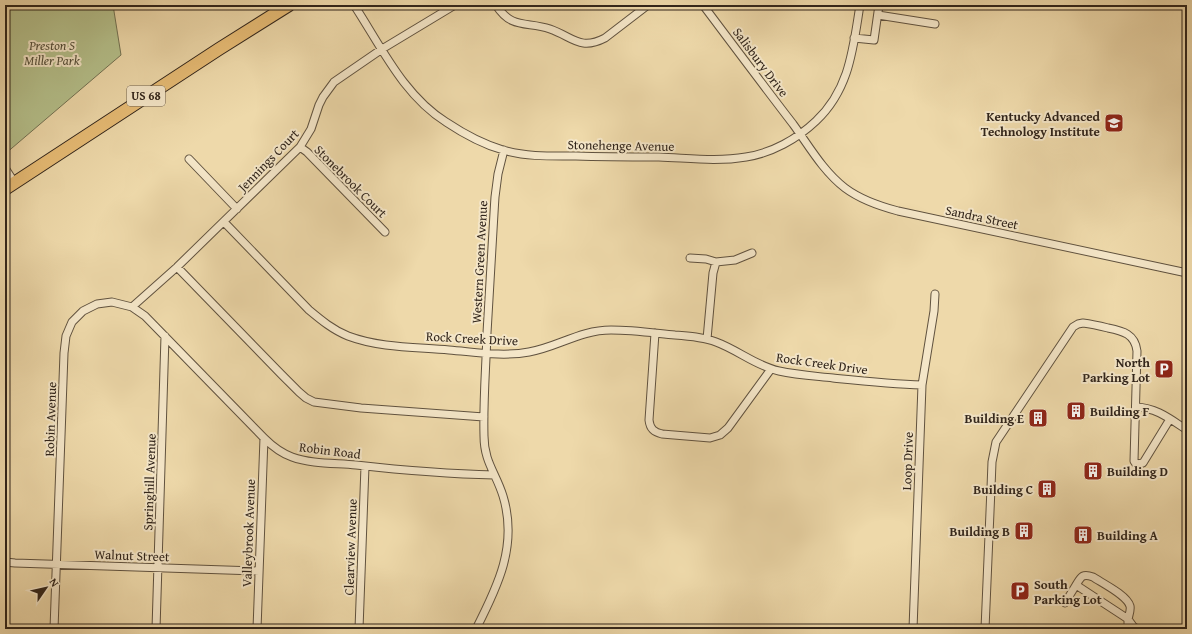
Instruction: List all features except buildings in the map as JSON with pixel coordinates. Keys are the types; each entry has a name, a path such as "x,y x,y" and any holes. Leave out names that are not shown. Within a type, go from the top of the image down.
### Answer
{"main road":[{"name":"US 68","path":"10,186 289,5"}],"street":[{"name":"Stonehenge Avenue","path":"354,5 382,50 409,89 444,121 463,133 484,143 504,150 550,156 725,160 767,152 785,144 800,134 822,115 838,92 848,71 860,5"},
{"name":"Jennings Court","path":"132,307 177,267 300,147 311,129 319,105 328,89 341,77 454,5"},
{"path":"496,5 499,10 510,20 525,25 550,29 573,40 589,44 605,38 648,5"},
{"name":"Salisbury Drive","path":"703,5 800,134"},
{"path":"854,38 874,40 879,5"},
{"path":"878,15 935,24"},
{"name":"Sandra Street","path":"800,134 820,162 838,182 854,194 874,204 943,221 1187,273"},
{"name":"Stonebrook Court","path":"300,147 385,232"},
{"name":"Western Green Avenue","path":"476,629 498,585 507,547 508,529 506,511 500,489 487,461 485,451 484,417 495,188 504,150"},
{"path":"190,159 237,209"},
{"path":"5,168 10,186"},
{"name":"Rock Creek Drive","path":"224,222 304,306 323,322 339,332 365,342 383,345 514,354 547,348 573,337 591,332 610,330 655,333 707,339 723,345 771,369 790,373 922,385"},
{"path":"690,258 706,259 716,262 734,260 752,253"},
{"path":"707,339 713,273 716,262"},
{"path":"177,267 299,392 314,402 357,408 484,417"},
{"name":"Loop Drive","path":"913,629 922,385 932,325 935,294"},
{"name":"Robin Avenue","path":"54,629 64,353 66,336 72,322 83,311 97,304 112,302 132,307 145,316 165,336"},
{"path":"985,629 992,462 996,442 1073,327 1083,323 1121,330 1128,334 1136,344 1134,461 1136,464 1143,463 1170,419"},
{"path":"655,333 649,420 651,428 658,433 710,438 720,435 728,428 771,369"},
{"name":"Robin Road","path":"165,336 264,438 279,451 296,458 310,461 494,475"},
{"name":"Springhill Avenue","path":"156,629 165,336"},
{"path":"1136,407 1146,407 1153,410 1187,430"},
{"name":"Valleybrook Avenue","path":"257,629 264,438"},
{"name":"Clearview Avenue","path":"359,629 365,466"},
{"name":"Walnut Street","path":"5,562 258,571"},
{"path":"1065,603 1081,577 1084,575 1093,577 1124,597 1130,607 1128,629"},
{"path":"1076,585 1128,619 1132,626 1137,629"}],"green space":[{"name":"Preston S Miller Park","path":"5,5 113,5 121,55 5,154"}],"place":[{"name":"Kentucky Advanced Technology Institute","path":"1114,123"},
{"name":"North Parking Lot","path":"1164,369"},
{"name":"Building F","path":"1076,411"},
{"name":"Building E","path":"1038,418"},
{"name":"Building D","path":"1093,471"},
{"name":"Building C","path":"1047,489"},
{"name":"Building B","path":"1024,531"},
{"name":"Building A","path":"1083,535"},
{"name":"South Parking Lot","path":"1020,591"}]}
